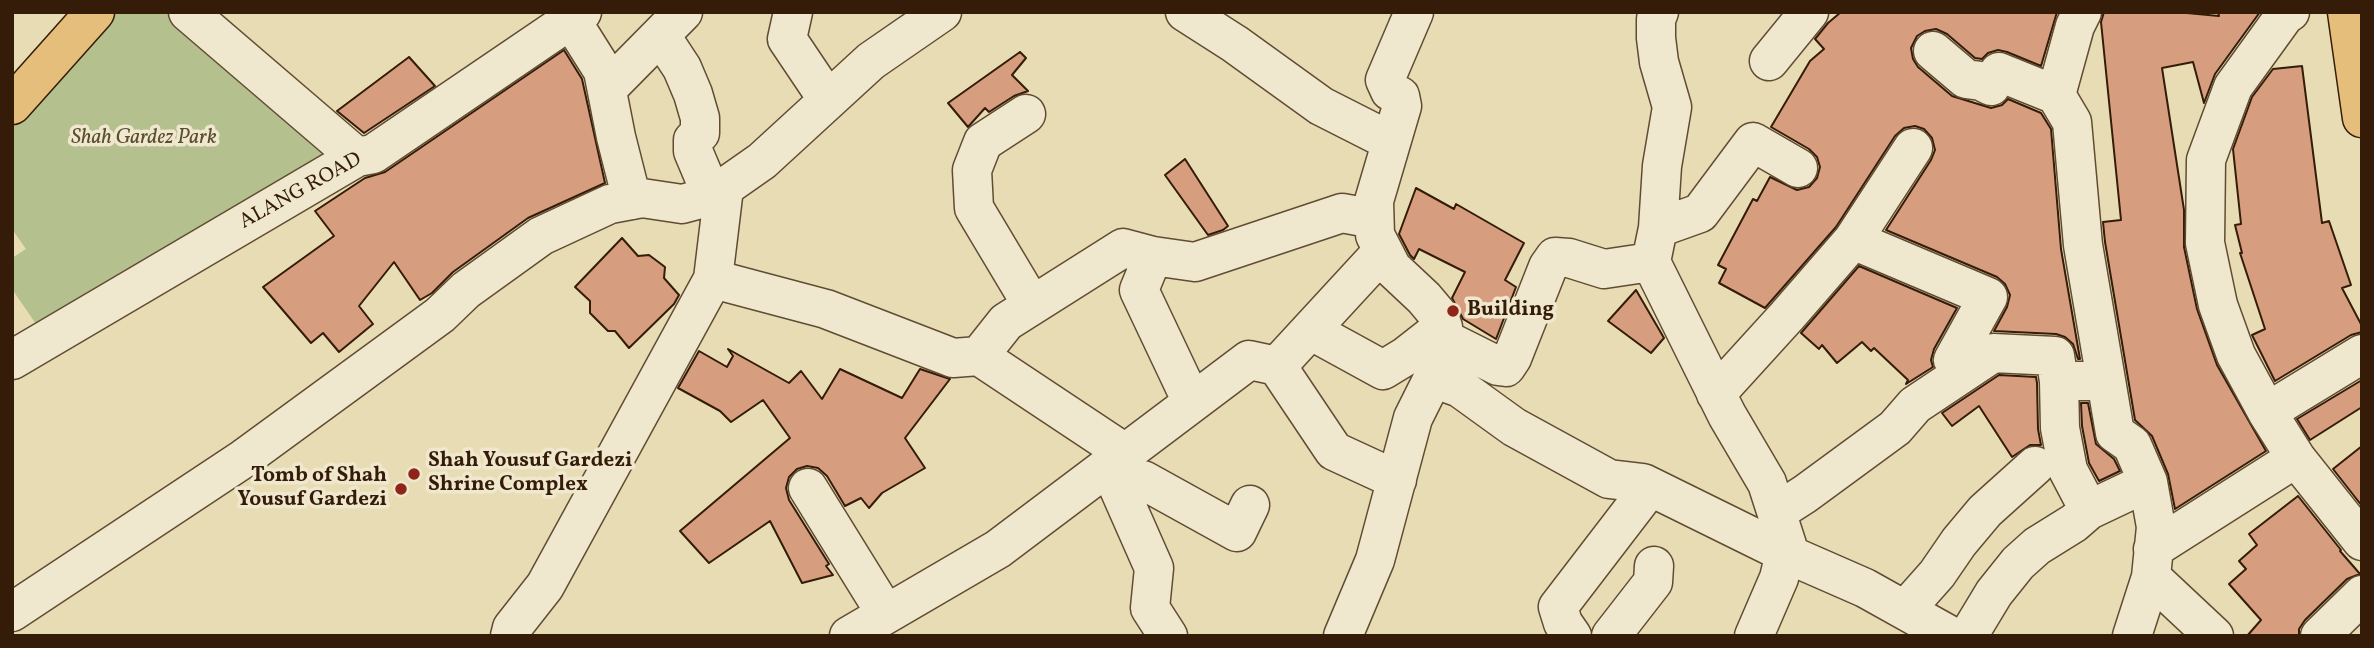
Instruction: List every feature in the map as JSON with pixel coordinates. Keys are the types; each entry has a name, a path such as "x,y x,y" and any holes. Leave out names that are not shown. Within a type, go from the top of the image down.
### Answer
{"main road":[{"path":"12,105 95,12"},
{"path":"2347,12 2362,118"}],"street":[{"path":"188,12 357,158"},
{"path":"793,12 787,39 828,100"},
{"path":"12,612 243,458 440,314 466,290 541,236 610,204 642,198 682,204 718,192 762,161 871,61 942,12"},
{"path":"1185,12 1235,44 1321,106 1390,141"},
{"path":"1343,636 1375,560 1413,418 1433,378 1444,333 1440,317 1392,268 1379,235 1374,201 1402,106 1399,96 1390,91 1385,80 1414,12"},
{"path":"1659,12 1656,19 1659,62 1672,107 1662,166 1654,245 1716,394 1767,483 1787,545 1779,578 1754,636"},
{"path":"1769,61 1809,12"},
{"path":"2290,12 2285,15 2233,86 2206,160 2205,243 2218,306 2236,355 2296,458 2362,541"},
{"path":"576,16 603,71 632,200"},
{"name":"ALANG ROAD","path":"12,360 357,158 373,154 576,16"},
{"path":"2056,95 2071,17"},
{"path":"607,89 672,24"},
{"path":"510,636 512,628 545,586 713,279 718,192 693,151 694,141 700,134 700,118 682,68 672,24"},
{"path":"1933,51 1966,79 1982,80 1991,86 1999,72 2056,95 2072,122 2083,245 2115,433 2133,445 2148,482 2157,527 2152,563 2132,636"},
{"path":"1026,114 983,142 972,170 974,208 1032,305"},
{"path":"1444,333 1498,366 1506,367 1548,267 1555,257 1569,258 1604,269 1654,245 1700,213 1753,142 1798,168"},
{"path":"1716,394 1853,240 1913,148"},
{"path":"979,356 1006,322 1123,248 1153,256 1195,262 1342,213 1379,235"},
{"path":"1277,366 1310,330 1379,235"},
{"path":"1853,240 1988,297 1953,360 1961,373"},
{"path":"1153,256 1139,290 1192,402"},
{"path":"713,279 826,309 953,358 979,356 1116,466 1143,481 1237,532 1250,505"},
{"path":"1310,330 1382,370 1444,333"},
{"path":"1777,512 1895,428 1915,405 1993,353 2055,356 2059,381 2060,428 2068,470 2089,510"},
{"path":"2267,412 2362,354"},
{"path":"849,636 998,549 1116,466 1192,402 1249,359 1277,366 1334,451 1397,480"},
{"path":"1433,378 1460,387 1514,426 1609,480 1643,483 1785,553 1865,587 1951,636"},
{"path":"2059,381 2106,381"},
{"path":"2152,563 2296,458"},
{"path":"1116,466 1154,568 1150,608 1168,636"},
{"path":"1905,610 1937,574 1985,511 2035,466"},
{"path":"1969,636 1994,593 2018,563 2037,546 2074,523 2089,510 2148,482"},
{"path":"1572,636 1558,607 1650,487"},
{"path":"808,488 886,614"},
{"path":"2152,563 2214,636"},
{"path":"1611,636 1653,582 1654,566"},
{"path":"2320,636 2362,595"}],"green space":[{"name":"Shah Gardez Park","path":"92,12 188,12 357,157 47,340 12,289 12,258 26,249 12,229 12,101"}],"building":[{"path":"1841,12 2057,12 2041,66 1998,50 1988,53 1982,59 1975,58 1947,34 1936,29 1917,36 1911,48 1918,67 1952,96 1991,108 2002,105 2008,99 2041,113 2051,129 2061,249 2080,359 2073,344 2056,334 1994,331 2007,307 2010,295 2005,284 1997,277 1886,230 1935,150 1932,138 1924,129 1915,126 1904,128 1895,136 1836,227 1765,308 1719,283 1726,269 1718,265 1753,199 1757,201 1770,177 1797,190 1809,187 1817,178 1820,167 1817,157 1809,149 1771,127 1810,61 1824,49 1815,39"},
{"path":"2104,12 2176,12 2219,16 2218,12 2260,12 2215,74 2204,103 2193,62 2162,68 2184,210 2184,247 2197,309 2217,365 2266,451 2175,509 2168,474 2152,436 2135,420 2105,242 2103,222 2121,220 2101,22"},
{"path":"564,50 582,79 605,183 528,218 453,272 432,293 420,300 394,262 359,306 373,324 339,352 323,333 311,343 263,287 334,236 315,211 365,178 385,172"},
{"path":"1020,52 1026,58 1012,75 1028,91 1014,96 989,112 985,108 968,127 948,103"},
{"path":"409,57 435,86 364,133 337,111"},
{"path":"2302,66 2322,223 2329,221 2351,285 2342,288 2362,326 2362,332 2351,335 2275,381 2252,335 2265,329 2240,253 2235,225 2241,224 2233,149 2252,97 2273,69"},
{"path":"1185,159 1228,226 1223,230 1208,235 1165,175"},
{"path":"1416,188 1454,209 1456,204 1524,243 1505,280 1516,287 1496,339 1463,319 1452,298 1465,272 1419,249 1414,259 1410,255 1399,234"},
{"path":"622,238 638,256 649,255 665,267 664,278 679,295 674,304 629,348 615,331 608,331 590,313 590,301 575,287"},
{"path":"1859,266 1957,308 1934,349 1931,360 1933,367 1906,384 1908,380 1874,348 1871,351 1862,342 1837,363 1822,345 1819,349 1801,333"},
{"path":"1636,290 1664,338 1651,353 1608,321"},
{"path":"728,349 789,383 801,371 822,399 840,369 902,398 920,369 950,379 905,438 925,468 882,493 869,508 861,498 845,506 827,476 818,468 807,466 797,469 789,477 786,488 789,500 829,564 826,566 833,575 802,583 770,521 709,563 680,531 790,438 763,400 731,422 720,411 678,388 699,351 727,367 733,356"},
{"path":"1999,375 2036,377 2037,383 2041,445 2030,445 2012,457 1979,406 1952,426 1942,413"},
{"path":"2362,380 2362,407 2310,440 2297,419"},
{"path":"2081,403 2088,403 2096,444 2114,459 2120,471 2099,481 2089,463"},
{"path":"2362,446 2362,506 2333,469"},
{"path":"2298,496 2360,574 2347,579 2305,620 2299,629 2299,636 2247,636 2261,620 2229,584 2246,569 2239,561 2257,545 2249,534"}],"place":[{"name":"Building","path":"1453,311"},
{"name":"Shah Yousuf Gardezi Shrine Complex","path":"414,474"},
{"name":"Tomb of Shah Yousuf Gardezi","path":"401,489"}]}
